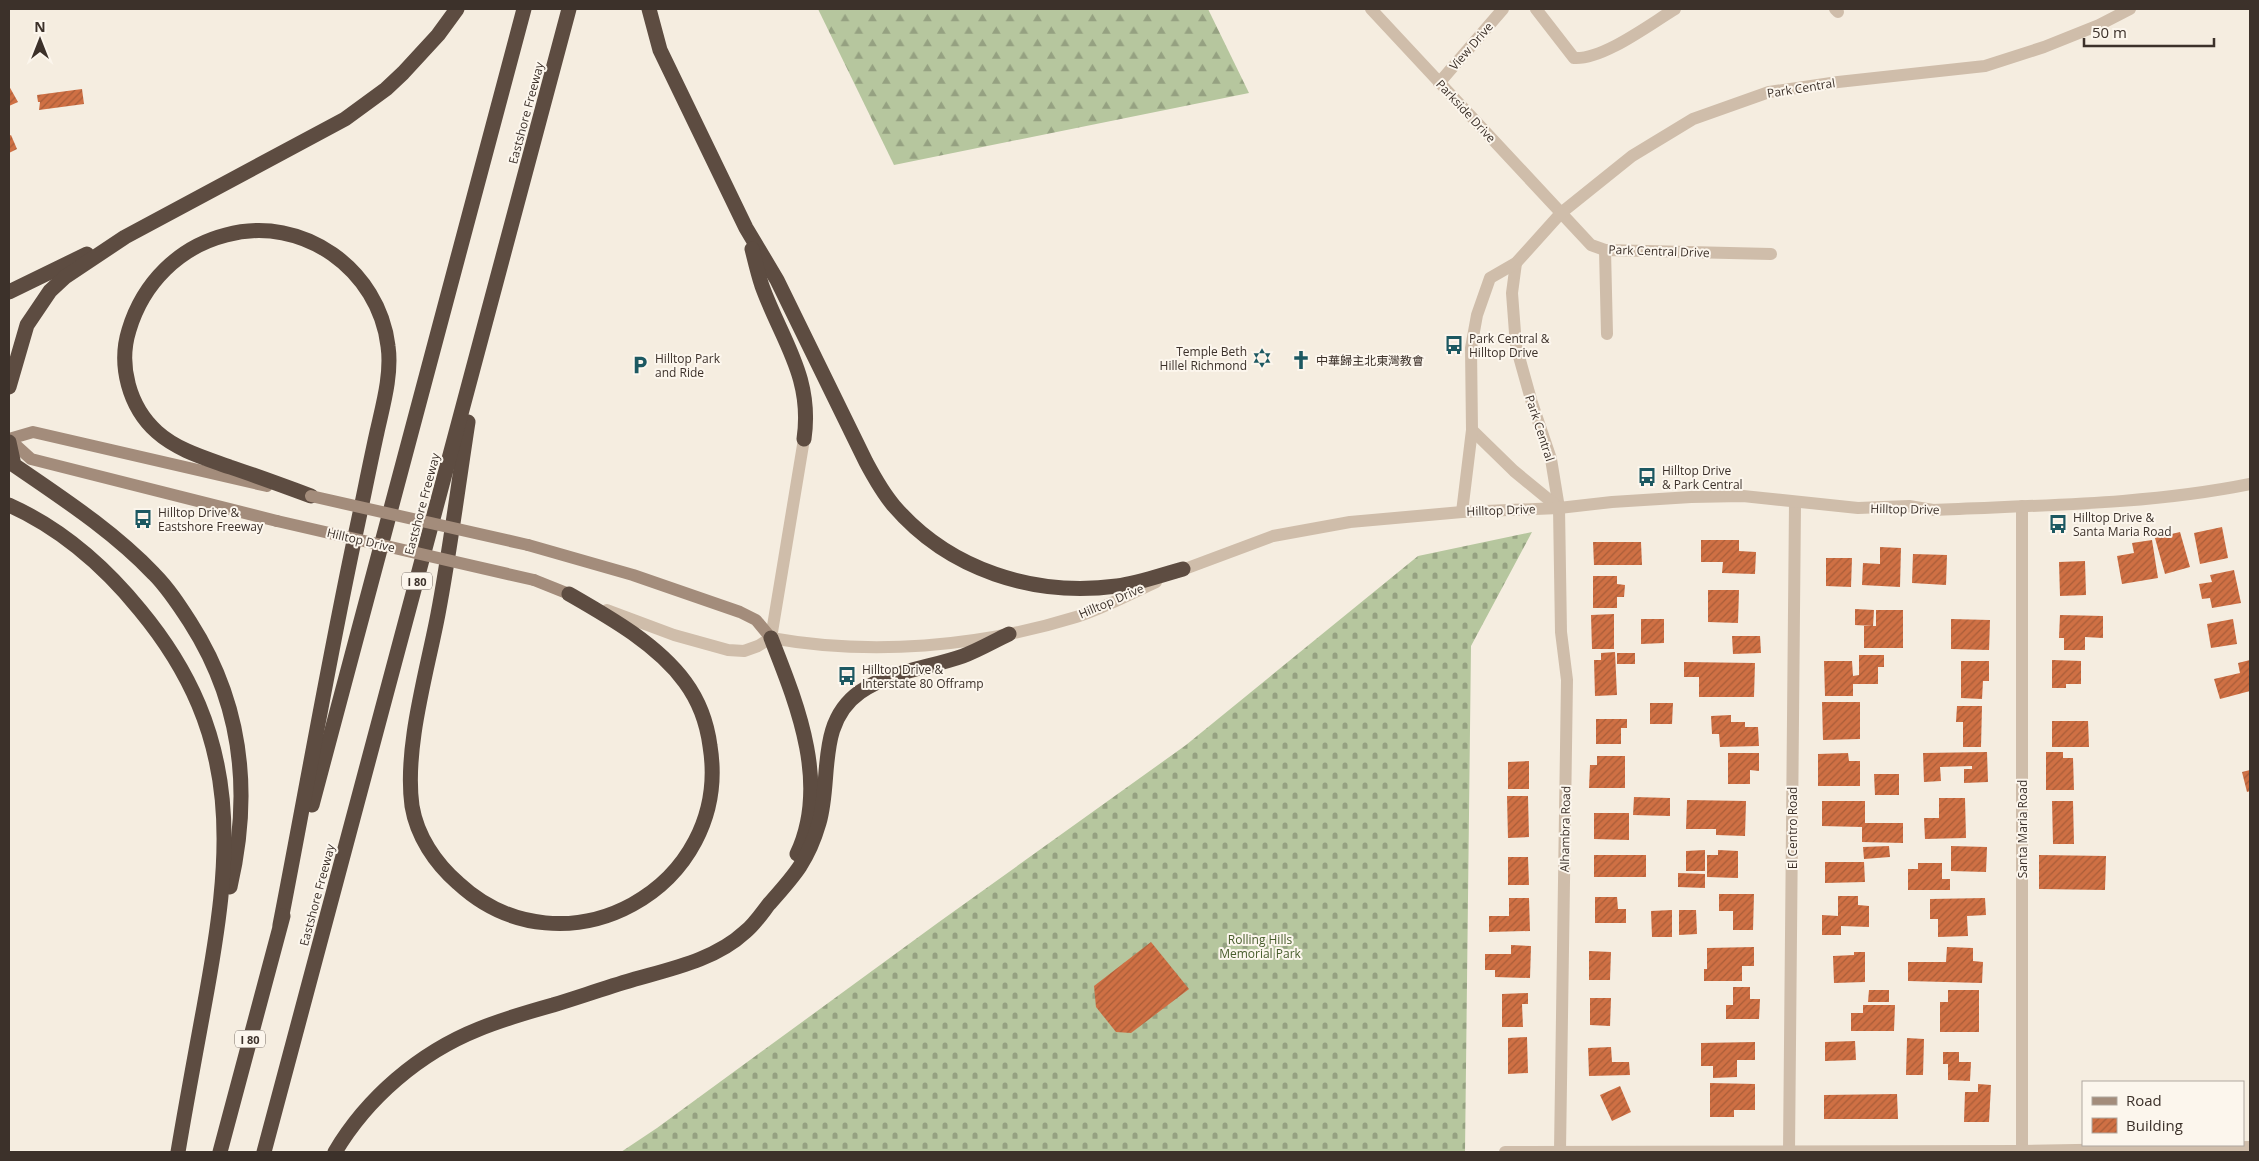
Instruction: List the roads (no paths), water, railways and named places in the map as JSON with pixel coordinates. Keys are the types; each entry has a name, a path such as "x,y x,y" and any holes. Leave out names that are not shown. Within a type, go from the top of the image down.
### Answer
{"highway":[{"path":"9,292 58,267 125,237 345,120 386,89 403,73 438,34 457,9"},
{"name":"I 80","path":"220,1152 524,9"},
{"name":"Eastshore Freeway","path":"264,1152 569,9"},
{"path":"649,9 660,50 746,228 777,280 880,486 900,512 934,543 959,559 984,571 1010,580 1038,585 1090,588 1118,586 1183,569"},
{"path":"746,228 762,286 796,366 803,388 807,405 804,439"},
{"path":"280,925 342,601 385,393 389,350 385,328 377,306 366,285 349,266 332,252 309,240 284,233 260,231 234,232 213,238 193,247 173,262 143,296 133,317 126,340 125,361 127,380 133,399 155,430 176,445 199,456 311,496"},
{"path":"9,387 27,325 50,291 65,277 125,237"},
{"path":"479,346 438,611 414,739 410,783 413,808 419,830 431,854 447,873 466,892 489,907 518,918 548,922 576,922 604,917 630,908 650,894 669,878 686,858 700,833 708,810 713,784 708,729 698,704 684,681 666,660 642,641 570,594"},
{"path":"9,440 14,465 98,524 129,549 156,575 198,634 223,686 234,724 239,755 241,817 232,880 215,949"},
{"path":"9,505 48,527 79,549 106,572 152,624 170,650 196,698 218,761 225,818 221,910 178,1152"},
{"path":"334,1152 345,1134 381,1093 423,1059 453,1041 497,1022 698,960 725,946 746,932 800,869 812,846 820,822 824,799 830,737 836,719 846,705 860,692 881,681 905,672 963,656 1009,634"},
{"path":"771,638 797,706 808,753 809,777 807,820 803,842 775,898"}],"main road":[{"path":"9,440 33,432 528,545 633,575 740,612 756,620 771,638"},
{"name":"Hilltop Drive","path":"9,440 31,459 277,521 534,580 570,594"}],"street":[{"name":"Parkside Drive","path":"1371,9 1561,213"},
{"name":"View Drive","path":"1439,83 1503,9"},
{"path":"1536,9 1574,58 1582,58 1602,52 1675,9"},
{"name":"Park Central","path":"1462,512 1472,430 1471,348 1477,314 1490,278 1516,262 1561,213 1632,156 1693,119 1769,92 1838,82 1985,66 2044,47 2099,25 2130,9"},
{"name":"Park Central Drive","path":"1561,213 1590,245 1605,250 1771,254"},
{"path":"1605,250 1608,334"},
{"name":"Park Central","path":"1516,262 1512,293 1516,346 1532,403 1551,459 1559,508"},
{"path":"1472,430 1514,471 1559,508"},
{"path":"771,638 804,439"},
{"name":"Hilltop Drive","path":"570,594 619,616 674,635 728,650 744,651 758,646 771,638 820,644 889,646 945,643 1009,634 1077,616 1110,604 1183,569 1273,536 1350,522 1462,512 1559,508 1612,502 1691,497 1743,496 1795,503 1858,508 1909,506 1933,510 2147,500 2206,493 2250,484"},
{"name":"El Centro Road","path":"1789,1152 1795,503"},
{"name":"Santa Maria Road","path":"2022,506 2022,1152"},
{"name":"Alhambra Road","path":"1559,508 1561,632 1567,680 1560,1151"},
{"path":"1505,1152 2022,1152 2250,1147"}],"place":[{"name":"Park Central & Hilltop Drive","path":"1454,345"},
{"name":"Temple Beth Hillel Richmond","path":"1262,358"},
{"name":"中華歸主北東灣教會","path":"1301,360"},
{"name":"Hilltop Park and Ride","path":"640,365"},
{"name":"Hilltop Drive & Park Central","path":"1647,477"},
{"name":"Hilltop Drive & Eastshore Freeway","path":"143,519"},
{"name":"Hilltop Drive & Santa Maria Road","path":"2058,524"},
{"name":"Hilltop Drive & Interstate 80 Offramp","path":"847,676"}],"park label":[{"name":"Rolling Hills Memorial Park","path":"1260,946"}]}
